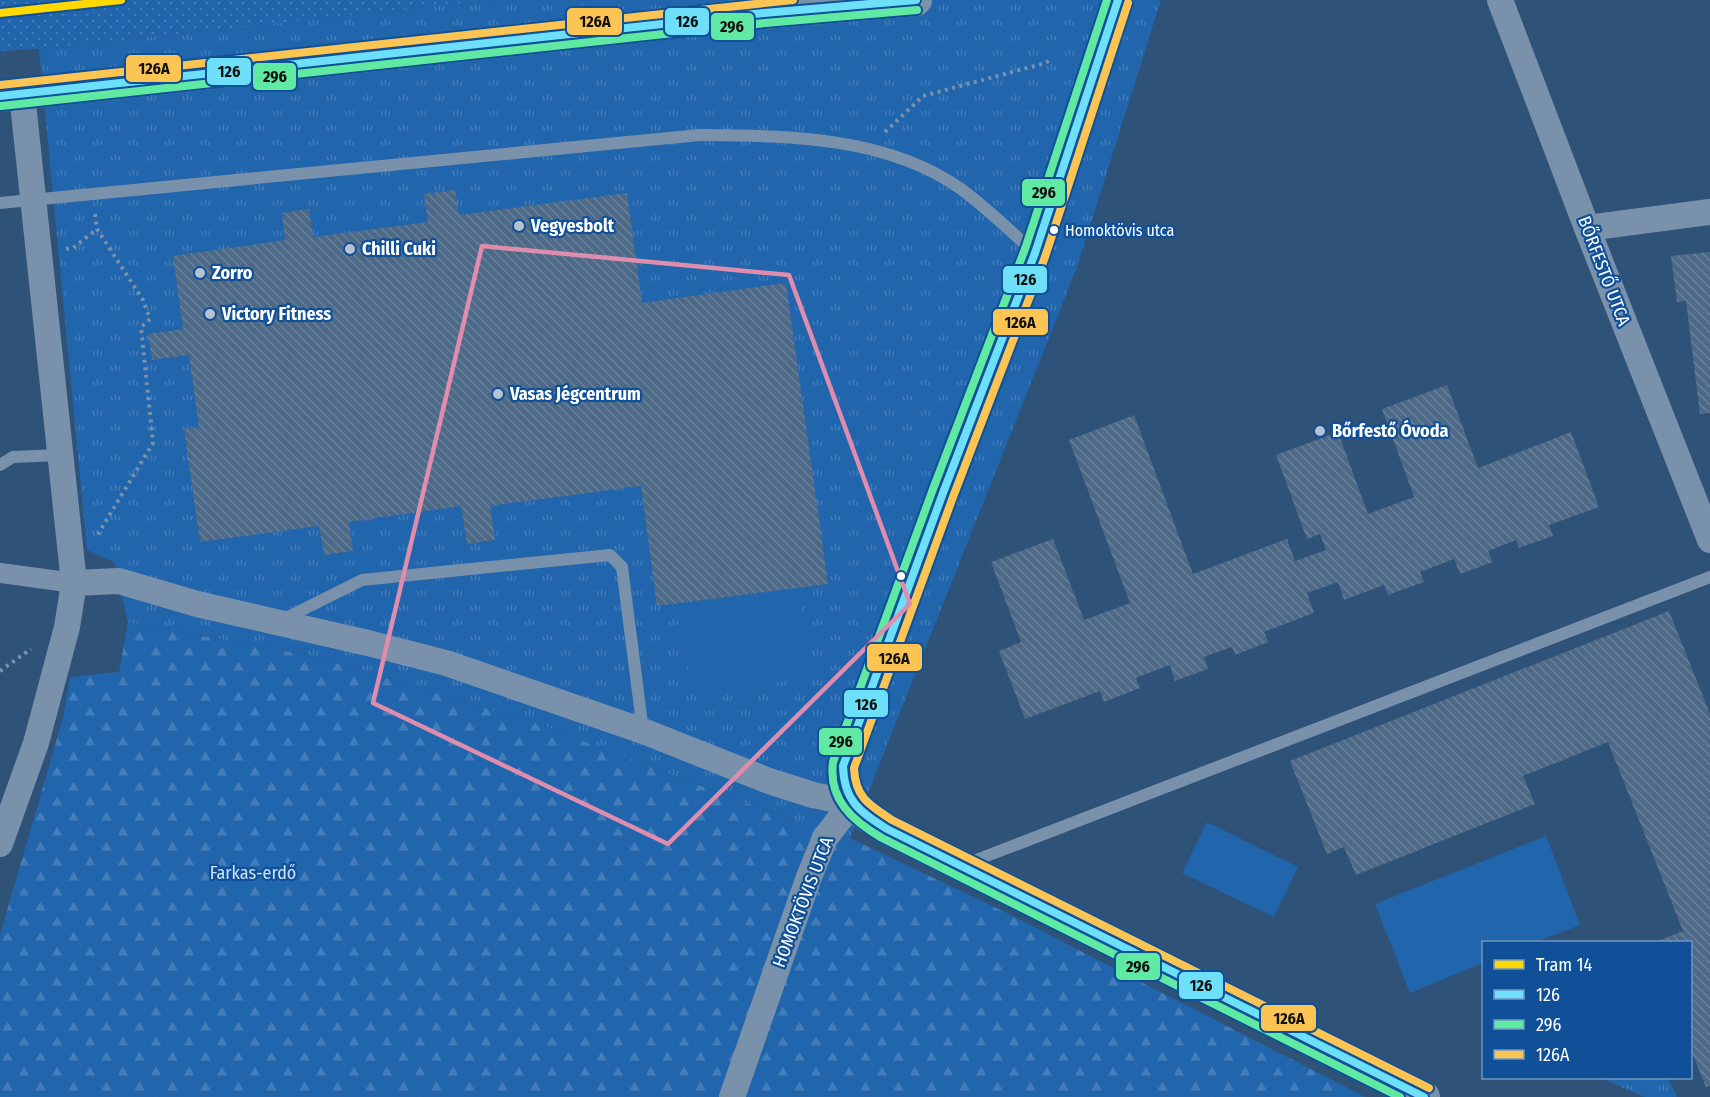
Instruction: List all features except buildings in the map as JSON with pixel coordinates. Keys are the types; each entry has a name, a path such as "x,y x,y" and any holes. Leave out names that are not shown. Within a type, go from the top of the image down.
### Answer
{"street":[{"path":"0,844 36,743 67,627 74,583 33,200 11,95 764,13 916,0"},
{"path":"1118,0 1035,253 943,492 843,766 844,787 852,803 867,817 886,829 1424,1097"},
{"name":"BŐRFESTŐ UTCA","path":"1500,0 1710,540"},
{"path":"1587,228 1710,212"},
{"path":"0,573 74,583 119,581 197,604 446,663 643,731 769,781 813,795 852,803"},
{"name":"HOMOKTÖVIS UTCA","path":"732,1097 809,877 825,838 852,803"}],"lane":[{"path":"0,203 700,135 814,139 868,149 919,166 960,189 1035,253"},
{"path":"0,465 13,457 60,455"},
{"path":"278,622 362,580 610,555 622,567 643,731"},
{"path":"960,866 1710,578"}],"path":[{"path":"868,149 923,96 1051,60"},
{"path":"92,194 97,229 143,300 150,319 141,327 153,443 97,536"}],"highlighted area":[{"path":"482,246 789,275 910,604 668,844 373,703"}],"green space":[{"path":"0,0 493,0 39,49 0,51"},
{"path":"493,0 1161,0 1077,267 850,838 751,805 539,724 312,656 128,622 114,562 87,550 39,49"},
{"path":"798,588 809,678 691,693 680,603"},
{"name":"Farkas-erdő","path":"128,622 312,656 539,724 751,805 850,838 1005,912 1365,1097 0,1097 0,935 63,718 70,677 119,672"},
{"path":"1207,822 1298,867 1274,917 1182,873"},
{"path":"1546,836 1580,925 1539,941 1482,941 1482,963 1410,993 1375,904"},
{"path":"1603,1079 1668,1079 1677,1097 1645,1097"}],"tram line":[{"name":"14","path":"0,13 121,0"}],"transit line":[{"name":"126A","path":"0,85 793,0"},
{"name":"126","path":"0,96 764,13 916,0"},
{"name":"296","path":"1107,0 1025,249 933,489 833,762 834,788 852,817 882,838 1400,1097"},
{"name":"126","path":"1118,0 1035,253 943,493 843,766 846,788 855,804 887,829 1424,1097"},
{"name":"126A","path":"1128,3 1045,257 953,497 854,768 857,786 870,805 892,820 1429,1088"},
{"name":"296","path":"1,106 765,23 917,10"}],"place":[{"name":"Vegyesbolt","path":"519,226"},
{"name":"Homoktövis utca","path":"1054,230"},
{"name":"Chilli Cuki","path":"350,249"},
{"name":"Zorro","path":"200,273"},
{"name":"Victory Fitness","path":"210,314"},
{"name":"Vasas Jégcentrum","path":"498,394"},
{"name":"Bőrfestő Óvoda","path":"1320,431"}]}
